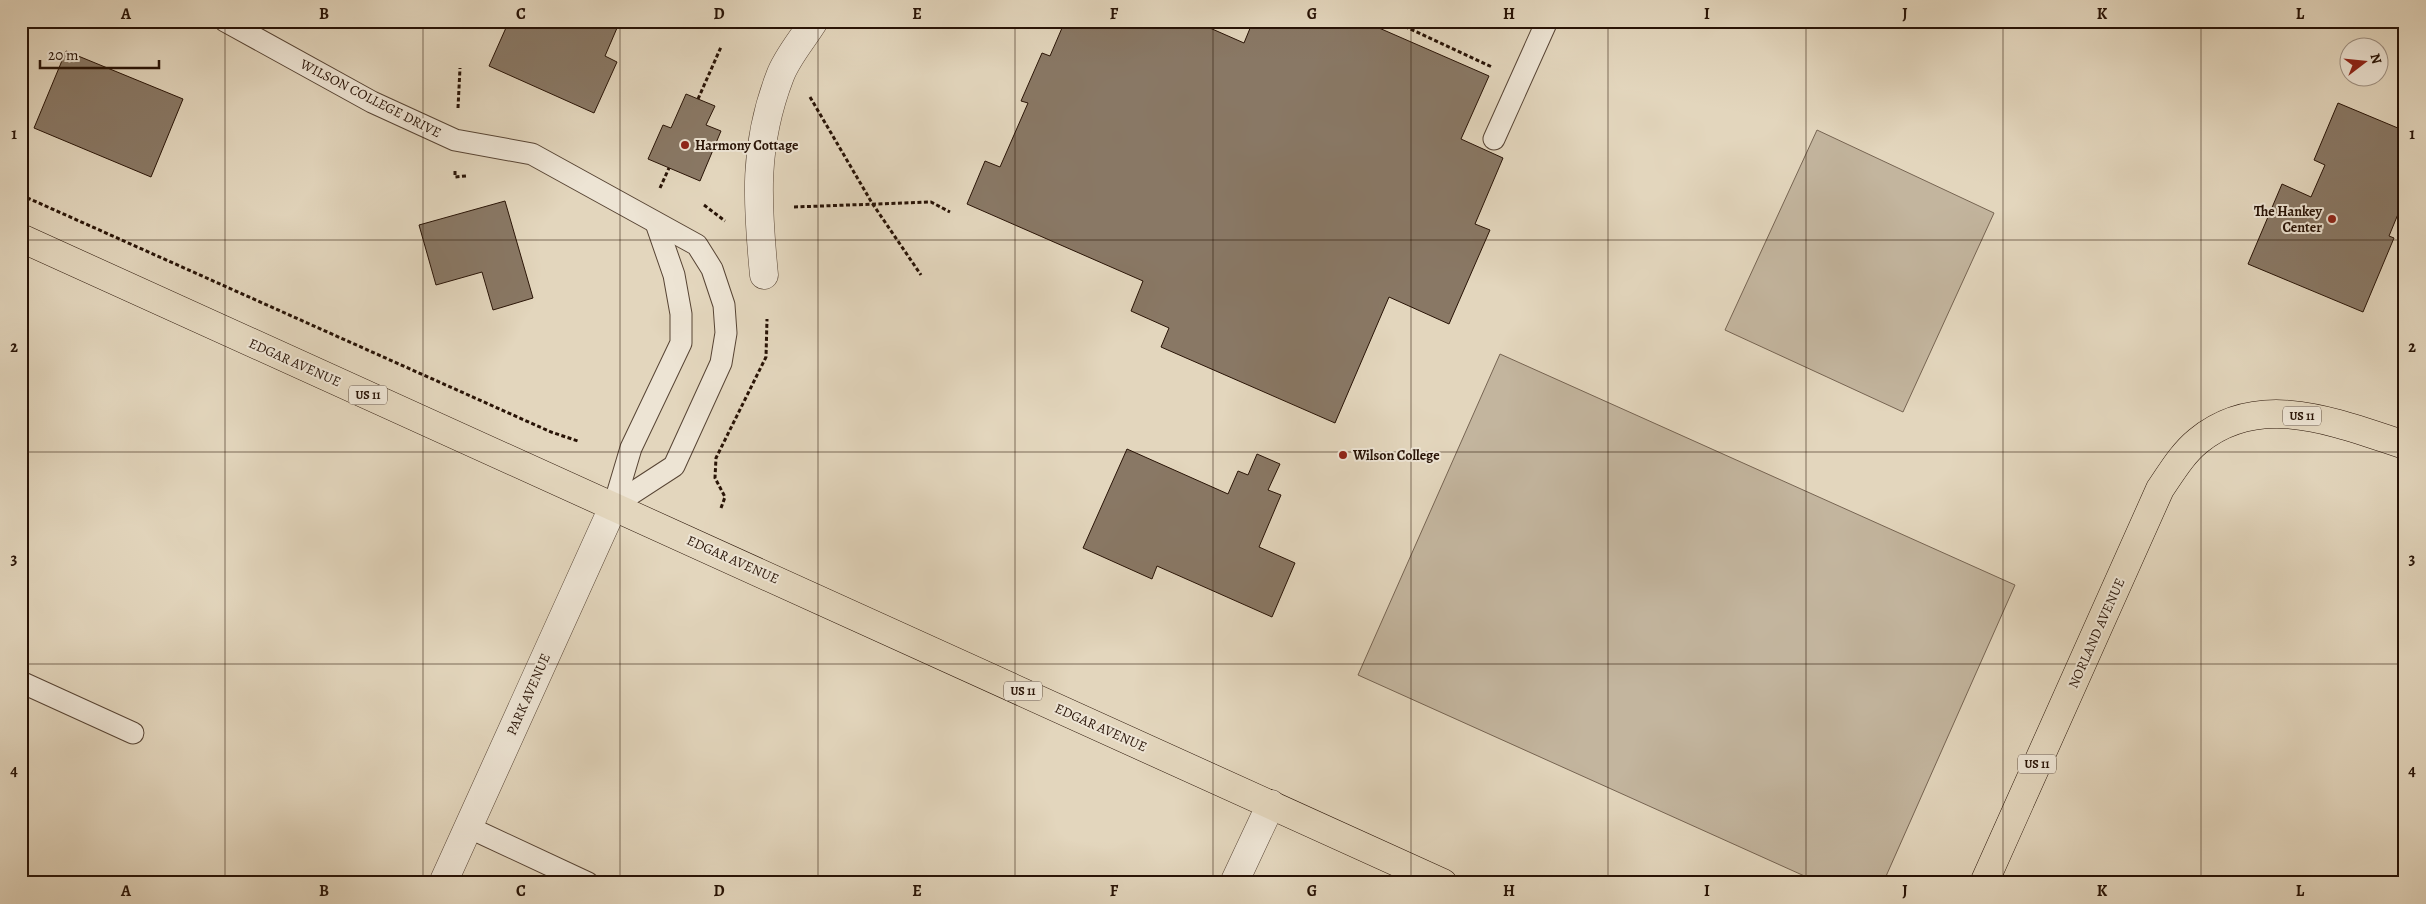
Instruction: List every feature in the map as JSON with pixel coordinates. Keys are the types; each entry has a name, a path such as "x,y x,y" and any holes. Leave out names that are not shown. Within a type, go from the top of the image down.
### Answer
{"main road":[{"name":"EDGAR AVENUE","path":"21,238 614,505 1444,883"},
{"name":"NORLAND AVENUE","path":"1984,883 2160,490 2177,464 2197,442 2220,426 2247,416 2279,412 2314,418 2405,445"}],"street":[{"path":"764,275 757,203 758,166 765,127 780,75 814,21"},
{"name":"PARK AVENUE","path":"443,883 614,505"},
{"path":"1234,883 1271,804"}],"lane":[{"name":"WILSON COLLEGE DRIVE","path":"225,21 372,102 455,140 532,154 697,245 712,269 724,305 726,334 721,363 674,466 614,505"},
{"path":"1494,139 1547,21"},
{"path":"614,505 631,448 681,343 681,314 674,276 656,223"},
{"path":"21,682 133,732"},
{"path":"468,827 588,883"}],"path":[{"path":"1393,21 1520,80"},
{"path":"698,99 721,47"},
{"path":"809,96 872,203 921,275"},
{"path":"659,191 669,168"},
{"path":"21,195 551,432 578,441"},
{"path":"790,207 931,202 950,212"},
{"path":"720,508 725,497 715,478 716,458 766,357 767,319"}],"shaded area":[{"path":"1817,130 1994,213 1903,412 1725,330"},
{"path":"1500,354 2015,585 1883,883 1820,883 1358,675"}],"building":[{"path":"509,21 620,21 605,56 617,62 594,113 489,66"},
{"path":"1065,21 1194,21 1244,43 1253,21 1363,21 1489,76 1461,139 1503,158 1475,224 1490,230 1449,324 1389,297 1335,423 1161,347 1169,328 1131,311 1143,281 967,204 985,161 1000,167 1028,103 1021,101 1042,53 1050,56"},
{"path":"66,51 183,99 151,177 34,128"},
{"name":"Harmony Cottage","path":"686,94 715,106 706,125 721,131 700,181 648,159 663,125 671,128"},
{"name":"The Hankey Center","path":"2338,103 2405,131 2405,203 2403,202 2389,236 2394,238 2363,312 2248,264 2282,184 2311,197 2325,165 2314,160"},
{"path":"505,201 533,298 493,310 482,272 436,285 419,225"},
{"path":"1127,449 1228,494 1238,471 1248,475 1257,454 1280,464 1268,490 1281,495 1259,547 1295,563 1272,617 1157,566 1152,579 1083,548"}],"place":[{"name":"Harmony Cottage","path":"685,145"},
{"name":"The Hankey Center","path":"2332,219"},
{"name":"Wilson College","path":"1343,455"}]}
